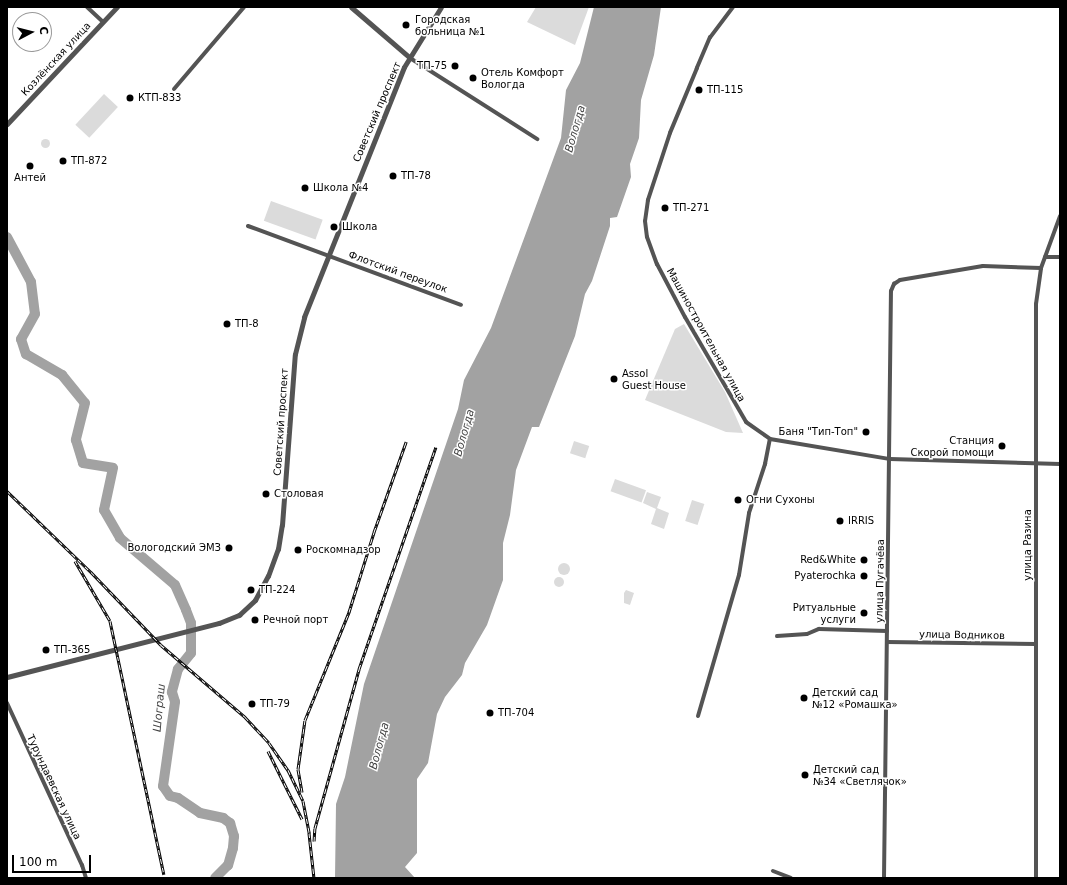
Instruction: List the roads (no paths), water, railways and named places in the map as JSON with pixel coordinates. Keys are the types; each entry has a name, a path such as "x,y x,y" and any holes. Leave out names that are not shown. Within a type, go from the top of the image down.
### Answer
{"street":[{"path":"87,7 103,22"},
{"name":"Козлёнская улица","path":"7,124 117,7"},
{"path":"174,90 244,7"},
{"path":"351,7 410,58 537,139"},
{"name":"Советский проспект","path":"7,678 175,635 231,619 247,609 262,588 278,549 283,521 295,354 304,317 365,161 404,68 441,7"},
{"name":"Машиностроительная улица","path":"733,7 710,37 670,133 648,200 645,221 647,237 658,264 688,324 746,422 770,438"},
{"name":"улица Разина","path":"1036,878 1036,304 1045,257 1060,216"},
{"name":"Флотский переулок","path":"248,226 461,305"},
{"path":"1045,257 1060,257"},
{"name":"улица Пугачёва","path":"884,878 891,291 894,284 900,280 983,266 1042,268"},
{"path":"698,716 739,575 749,513 766,464 770,438 890,459 1060,464"},
{"path":"777,636 807,634 819,629 887,631"},
{"name":"улица Водников","path":"887,642 1036,644"},
{"name":"Турундаевская улица","path":"7,703 82,865 86,878"},
{"path":"773,871 791,878"}],"water":[{"name":"Вологда","path":"594,7 661,7 654,55 641,100 639,138 630,164 631,177 617,217 610,218 610,226 592,281 585,294 575,336 539,427 532,427 516,470 510,515 503,543 503,580 487,625 465,663 462,675 445,697 437,714 428,763 417,779 417,853 405,867 415,878 335,878 336,804 345,777 364,684 458,409 464,380 491,328 561,138 566,90 580,63"}],"waterway":[{"name":"Шограш","path":"7,237 31,282 35,314 21,339 26,354 62,375 85,403 76,440 83,463 113,468 104,510 120,538 175,585 191,623 191,653 178,669 172,692 175,702 163,786 170,796 178,798 200,813 223,818 230,823 234,836 233,848 228,865 215,878"}],"railway":[{"path":"302,792 298,769 305,720 349,612 374,532 406,442"},
{"path":"314,841 315,828 359,669 436,447"},
{"path":"7,491 91,572 161,645 245,717 269,743 288,770 303,801 309,833 314,878"},
{"path":"75,561 110,621 164,874"},
{"path":"268,751 302,819"}],"place":[{"name":"Городская больница №1","path":"406,25"},
{"name":"ТП-75","path":"455,66"},
{"name":"Отель Комфорт Вологда","path":"473,78"},
{"name":"ТП-115","path":"699,90"},
{"name":"КТП-833","path":"130,98"},
{"name":"ТП-872","path":"63,161"},
{"name":"Антей","path":"30,166"},
{"name":"ТП-78","path":"393,176"},
{"name":"Школа №4","path":"305,188"},
{"name":"ТП-271","path":"665,208"},
{"name":"Школа","path":"334,227"},
{"name":"ТП-8","path":"227,324"},
{"name":"Assol Guest House","path":"614,379"},
{"name":"Баня \"Тип-Топ\"","path":"866,432"},
{"name":"Станция Скорой помощи","path":"1002,446"},
{"name":"Столовая","path":"266,494"},
{"name":"Огни Сухоны","path":"738,500"},
{"name":"IRRIS","path":"840,521"},
{"name":"Вологодский ЭМЗ","path":"229,548"},
{"name":"Роскомнадзор","path":"298,550"},
{"name":"Red&White","path":"864,560"},
{"name":"Pyaterochka","path":"864,576"},
{"name":"ТП-224","path":"251,590"},
{"name":"Ритуальные услуги","path":"864,613"},
{"name":"Речной порт","path":"255,620"},
{"name":"ТП-365","path":"46,650"},
{"name":"Детский сад №12 «Ромашка»","path":"804,698"},
{"name":"ТП-79","path":"252,704"},
{"name":"ТП-704","path":"490,713"},
{"name":"Детский сад №34 «Светлячок»","path":"805,775"}]}
